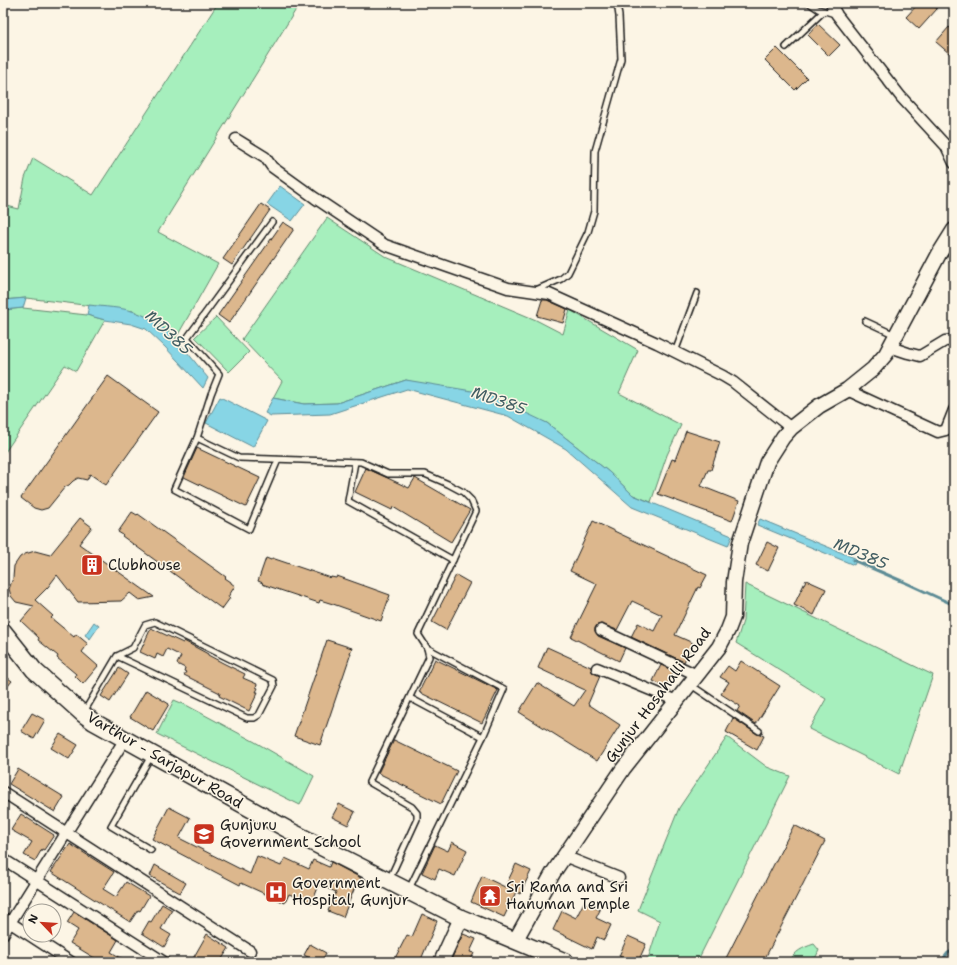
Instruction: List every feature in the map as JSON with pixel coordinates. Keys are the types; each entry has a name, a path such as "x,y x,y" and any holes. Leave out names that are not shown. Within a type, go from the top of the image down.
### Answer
{"main road":[{"name":"Varthur - Sarjapur Road","path":"6,638 34,670 83,714 124,740 294,832 461,918 515,942 566,962"}],"street":[{"path":"834,3 832,6 837,15 901,97 946,146 954,163"},
{"path":"236,139 265,157 272,167 315,198 385,245 508,288 549,294 675,352 733,382 791,428"},
{"name":"Gunjur Hosahalli Road","path":"515,942 553,873 623,769 719,647 728,630 733,617 734,582 740,543 744,527 767,462 783,437 791,428 819,406 847,390 873,368 893,341 939,254 954,230"},
{"path":"893,341 908,353 920,356 945,341 954,340"},
{"path":"847,390 938,432 946,430 954,410"},
{"path":"601,630 693,680"},
{"path":"597,668 677,701"},
{"path":"3,934 7,920 36,881 124,740"},
{"path":"3,792 250,951"},
{"path":"564,856 619,878"},
{"path":"3,860 164,962"},
{"path":"441,962 461,918"},
{"path":"7,920 72,962"}],"lane":[{"path":"533,292 568,274 588,232 594,211 595,151 621,58 617,3"},
{"path":"809,3 824,11 837,15"},
{"path":"786,47 824,11"},
{"path":"272,222 187,338 219,374 210,394 197,438 174,489 249,529 278,460"},
{"path":"675,352 697,293"},
{"path":"865,321 893,341"},
{"path":"197,438 239,458 361,462 388,474 424,474 463,492 471,500 476,511 418,634 427,648 429,657 369,782 412,807 417,813 417,819 388,881"},
{"path":"355,462 348,501 453,560"},
{"path":"83,714 117,656 133,648 145,625 155,622 273,680 274,686 259,715 254,718 247,718 117,656"},
{"path":"408,891 483,737 504,689 427,648"},
{"path":"693,680 759,731"},
{"path":"410,698 483,737"},
{"path":"151,755 111,826 151,850"}],"green space":[{"path":"218,3 300,3 158,232 218,264 175,340 162,327 134,311 26,298 3,300 3,205 19,209 25,178 33,158 93,195"},
{"path":"327,218 386,257 536,320 563,334 570,310 638,350 619,393 681,425 667,455 651,502 633,495 609,472 547,423 406,380 337,403 304,404 273,398 282,381 242,339"},
{"path":"23,308 87,315 105,320 76,371 65,365 3,455 3,310"},
{"path":"216,317 249,352 229,372 195,337"},
{"path":"745,584 933,675 899,774 809,729 826,699 736,643 743,621"},
{"path":"174,700 255,742 314,776 300,805 157,734"},
{"path":"727,737 767,767 790,776 697,962 647,962 660,921 638,910 679,808"},
{"path":"814,944 819,950 816,957 807,962 789,962 799,950"}],"water":[{"path":"280,186 305,204 292,221 267,204"},
{"path":"26,298 23,308 3,310 3,300"},
{"path":"89,305 130,310 157,323 185,349 208,378 203,388 146,329 131,324 105,320 87,315"},
{"path":"406,380 484,393 547,423 609,472 633,495 732,536 728,546 632,507 566,449 508,416 407,389 330,414 271,416 265,413 273,398 304,404 337,403"},
{"path":"220,397 267,421 253,447 206,423"},
{"path":"760,519 857,559 854,565 757,525"},
{"path":"94,622 99,626 90,639 85,635"}],"building":[{"path":"919,3 931,3 937,9 919,29 906,17"},
{"path":"818,24 840,45 829,56 808,35"},
{"path":"949,27 954,31 954,49 950,54 936,42"},
{"path":"777,48 807,78 795,90 765,60"},
{"path":"261,204 270,210 232,265 223,259"},
{"path":"283,222 294,229 229,323 218,315"},
{"path":"542,300 547,300 567,309 563,323 537,316"},
{"path":"108,376 158,412 106,485 90,474 87,480 78,478 65,487 48,508 41,510 34,508 21,498"},
{"path":"686,431 720,442 711,470 708,470 701,486 739,501 732,521 658,494 672,459 675,460"},
{"path":"197,448 260,478 246,507 184,477"},
{"path":"366,468 409,488 415,478 470,510 451,542 393,507 392,510 355,492"},
{"path":"132,512 137,515 138,514 226,577 225,578 235,586 228,597 230,598 222,609 118,532"},
{"path":"80,518 92,527 79,544 154,597 139,600 130,593 121,601 78,602 57,575 35,600 53,616 51,618 74,637 76,634 88,644 82,652 98,666 83,684 75,676 76,674 57,658 58,656 38,640 39,638 21,621 34,606 16,602 11,596 9,589 13,578 14,566 20,557 35,551 50,555"},
{"path":"593,521 707,575 700,588 698,587 675,635 693,643 684,662 631,637 638,623 654,631 662,615 632,601 617,630 601,624 597,625 595,628 598,636 625,648 619,661 571,637 597,584 570,571"},
{"path":"767,542 779,548 768,571 756,565"},
{"path":"266,558 271,560 272,558 331,578 336,578 337,576 390,595 381,621 333,604 320,600 319,603 262,584 263,583 258,581"},
{"path":"456,575 470,583 446,630 432,622"},
{"path":"806,580 826,589 814,615 794,605"},
{"path":"151,628 183,643 184,641 245,674 243,678 257,684 256,687 258,688 256,692 258,692 249,711 219,696 220,693 184,675 186,672 184,671 185,668 177,664 181,656 167,649 163,657 157,654 155,659 140,652"},
{"path":"327,640 352,648 320,745 294,736"},
{"path":"547,647 591,667 592,672 600,676 588,704 620,725 597,761 519,712 537,683 574,706 585,690 538,668"},
{"path":"435,659 498,690 482,723 419,692"},
{"path":"741,661 780,686 756,724 737,711 740,706 721,694 729,682 720,677 728,666 735,671"},
{"path":"661,665 674,671 666,687 653,681"},
{"path":"119,668 128,674 110,702 101,696"},
{"path":"3,674 12,681 3,692"},
{"path":"146,690 169,704 153,731 130,717"},
{"path":"32,713 45,720 34,739 21,731"},
{"path":"733,718 757,734 764,736 757,750 726,732"},
{"path":"60,734 78,745 69,759 51,748"},
{"path":"394,740 457,771 441,804 378,773"},
{"path":"18,769 64,797 55,812 9,784"},
{"path":"339,804 355,812 348,825 332,817"},
{"path":"169,807 190,818 179,838 250,874 257,856 281,866 285,858 309,869 313,860 329,867 331,862 361,878 357,888 355,887 343,917 328,911 336,892 319,885 312,903 289,894 285,903 241,883 240,885 152,839"},
{"path":"21,814 54,835 44,850 42,849 35,861 24,855 32,842 11,830"},
{"path":"794,825 825,841 763,962 724,962"},
{"path":"452,842 467,850 455,876 439,869 435,879 422,873 435,845 448,851"},
{"path":"70,844 114,872 103,889 116,897 126,882 149,896 140,911 138,910 130,922 51,872"},
{"name":"Sri Rama and Sri Hanuman Temple","path":"516,864 531,871 520,894 516,892 504,917 471,902 482,876 505,887"},
{"path":"155,865 186,883 180,893 150,876"},
{"path":"584,902 600,910 596,918 611,925 604,940 597,937 592,949 553,930 562,911 576,918"},
{"path":"162,904 172,910 161,929 171,935 164,947 142,933"},
{"path":"74,912 118,940 111,952 128,962 101,962 70,943 78,930 67,923"},
{"path":"422,914 437,921 420,962 393,962 407,935 412,937"},
{"path":"207,934 229,948 220,962 191,962"},
{"path":"463,934 476,939 470,952 474,953 470,962 450,962"},
{"path":"628,936 646,944 638,962 631,962 619,956"},
{"path":"310,944 326,953 321,962 317,962 304,955"}],"waterway":[{"name":"MD385","path":"853,560 954,605"},
{"path":"941,962 948,953 954,950"}],"place":[{"name":"Clubhouse","path":"92,565"},
{"name":"Gunjuru Government School","path":"204,834"},
{"name":"Government Hospital, Gunjur","path":"276,892"},
{"name":"Sri Rama and Sri Hanuman Temple","path":"490,896"}]}
